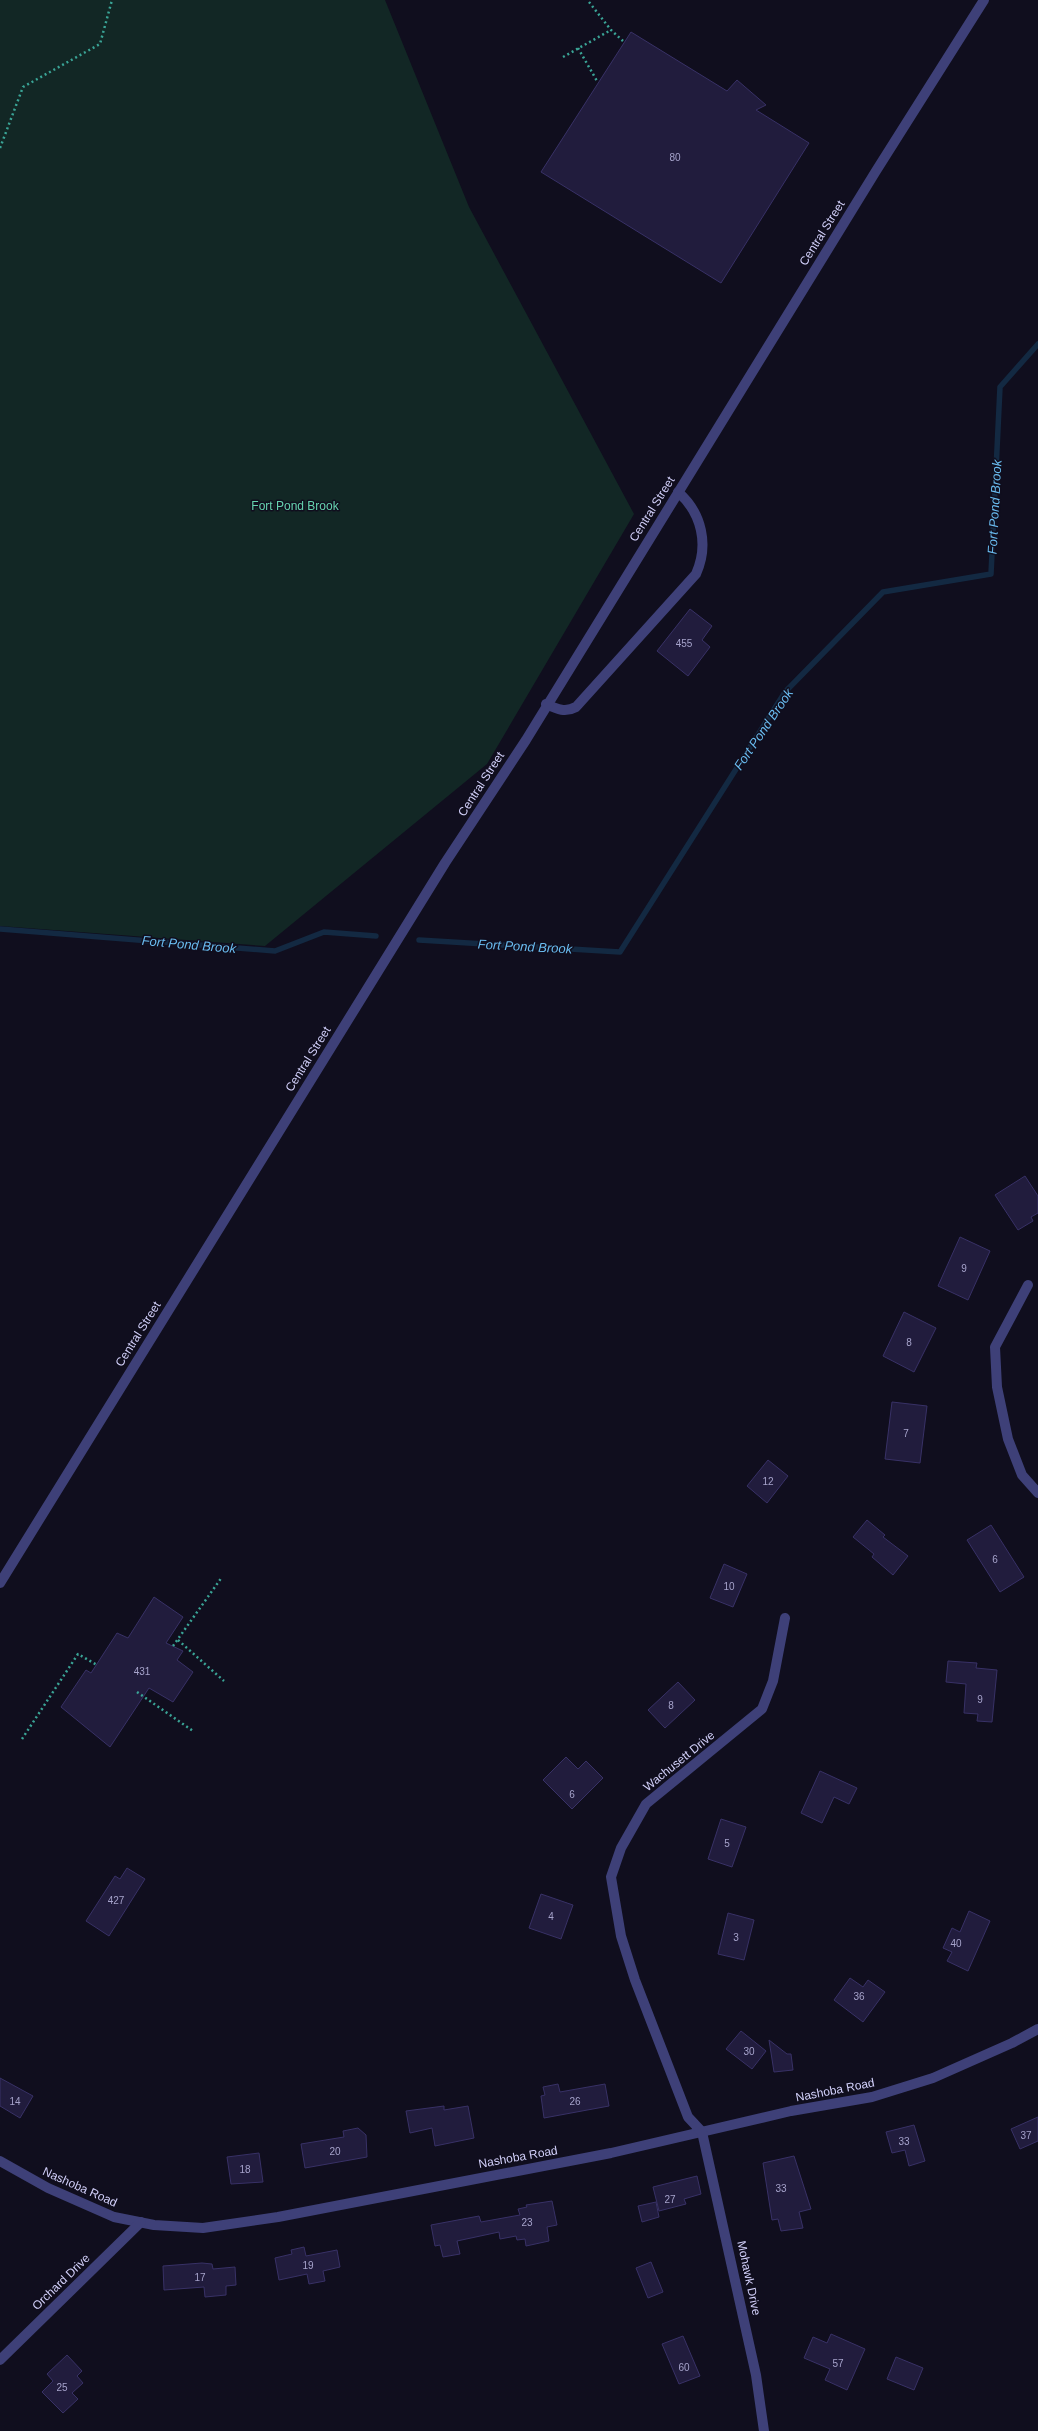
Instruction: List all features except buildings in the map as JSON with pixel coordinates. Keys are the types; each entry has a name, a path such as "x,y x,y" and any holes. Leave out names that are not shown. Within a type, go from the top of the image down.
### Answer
{"street":[{"name":"Central Street","path":"0,1582 272,1142 984,0"},
{"path":"546,704 559,710 569,711 576,707 696,574 702,553 701,526 692,507 678,492"},
{"path":"1028,1285 995,1347 996,1387 1008,1439 1022,1476 1038,1493"},
{"name":"Wachusett Drive","path":"702,2132 688,2117 635,1980 621,1936 611,1877 621,1848 646,1804 762,1709 773,1681 785,1618"},
{"name":"Nashoba Road","path":"0,2161 48,2188 114,2217 141,2222 203,2228 278,2217 611,2153 791,2111 872,2097 934,2078 1012,2043 1038,2029"},
{"name":"Mohawk Drive","path":"702,2132 756,2375 764,2431"},
{"name":"Orchard Drive","path":"0,2360 141,2222"}],"path":[{"path":"0,148 23,87 100,44 112,0"},
{"path":"589,2 610,30 622,41"},
{"path":"563,57 610,30"},
{"path":"578,48 597,81"},
{"path":"173,1646 222,1577"},
{"path":"178,1640 224,1681"},
{"path":"22,1739 78,1654 97,1665"},
{"path":"137,1692 193,1731"}],"green space":[{"name":"Fort Pond Brook","path":"0,0 385,0 469,207 634,514 487,764 265,946 0,926"}],"waterway":[{"name":"Fort Pond Brook","path":"419,940 620,952 785,692 883,592 991,574 1000,387 1038,344"},
{"name":"Fort Pond Brook","path":"0,929 275,951 324,932 376,936"}]}
